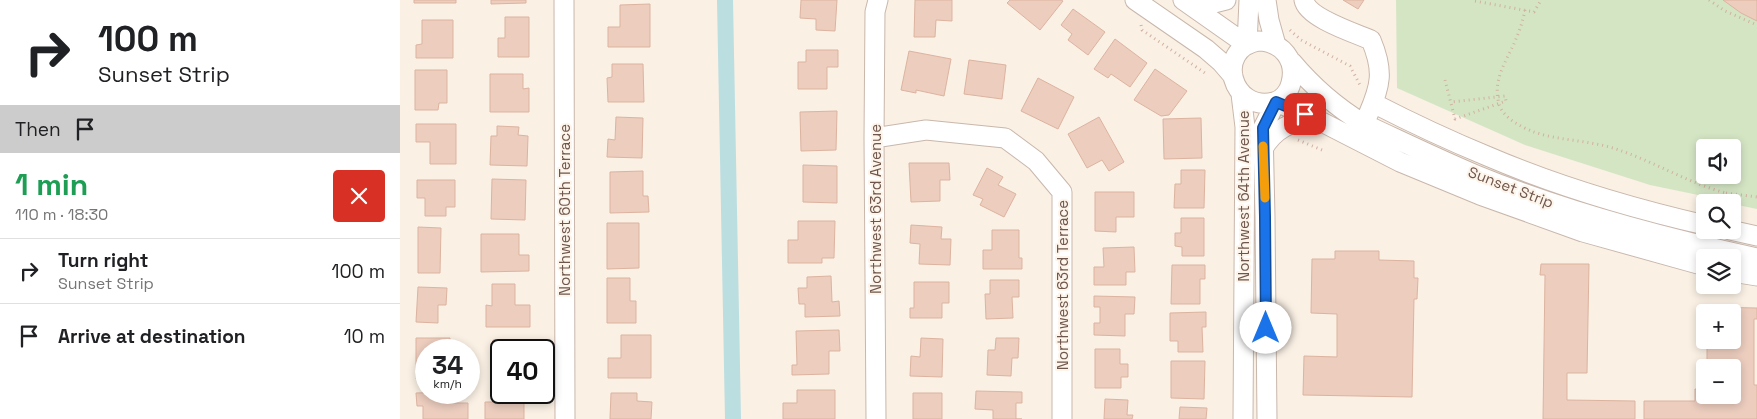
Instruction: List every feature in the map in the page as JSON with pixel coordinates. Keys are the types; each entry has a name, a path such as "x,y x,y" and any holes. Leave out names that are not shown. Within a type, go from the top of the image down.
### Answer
{"street":[{"name":"Northwest 60th Terrace","path":"564,0 565,419"},
{"name":"Northwest 63rd Avenue","path":"876,419 874,138 875,12 878,0"},
{"path":"1134,0 1206,49 1233,76"},
{"path":"1184,1 1210,4 1226,0"},
{"path":"1247,45 1249,0"},
{"path":"1266,0 1276,45"},
{"path":"1304,0 1314,15 1371,40 1380,63 1379,82 1373,104 1364,124"},
{"path":"1184,1 1247,45"},
{"path":"1268,41 1286,53 1292,62 1293,73 1290,87 1287,93 1276,102 1256,103 1241,94 1237,88 1232,69 1234,58 1247,45 1268,41"},
{"name":"Sunset Strip","path":"1292,62 1330,101 1364,124 1476,175 1543,200 1696,262"},
{"name":"Northwest 64th Avenue","path":"1241,94 1245,127 1243,419"},
{"name":"Sunset Strip","path":"1276,102 1314,118 1400,162 1480,196 1539,217 1628,236 1757,258"},
{"name":"Northwest 64th Avenue","path":"1267,419 1263,128 1276,102"},
{"path":"1373,104 1489,157 1551,180 1612,200 1696,223"},
{"path":"1263,149 1267,141 1281,128 1300,120 1314,118"},
{"name":"Northwest 63rd Terrace","path":"874,138 926,130 1004,138 1036,161 1062,192 1062,419"},
{"path":"1543,200 1551,180"},
{"path":"1741,232 1757,236"},
{"path":"1741,273 1757,276"}],"path":[{"path":"1475,1 1534,12 1541,0"},
{"path":"1712,1 1744,21 1757,25"},
{"path":"1525,10 1517,37 1499,76 1499,104 1508,118 1534,132 1615,149 1712,189 1757,197"},
{"path":"1286,26 1301,40 1350,66"},
{"path":"1142,30 1210,76"},
{"path":"1445,80 1450,102 1455,119 1506,101 1505,96 1450,102"},
{"path":"1294,140 1308,143 1322,150"}],"green space":[{"path":"1396,0 1757,0 1757,209 1741,206 1741,194 1696,195 1650,185 1525,145 1397,88"}],"building":[{"path":"414,0 456,0 456,3 414,3"},
{"path":"491,0 526,0 526,3 491,4"},
{"path":"801,0 837,0 835,31 816,30 816,19 800,18"},
{"path":"915,0 952,0 952,21 936,20 935,37 914,37"},
{"path":"1010,0 1063,1 1040,30 1007,3"},
{"path":"1343,0 1364,0 1358,9"},
{"path":"1723,0 1757,0 1757,21 1741,13"},
{"path":"650,4 650,47 608,47 608,27 620,27 620,5"},
{"path":"1073,9 1105,32 1088,55 1068,40 1072,34 1061,25"},
{"path":"505,17 529,17 529,57 498,57 498,38 505,38"},
{"path":"422,20 453,20 453,58 416,58 416,45 422,44"},
{"path":"1115,39 1147,63 1130,87 1111,74 1108,78 1094,69"},
{"path":"806,50 838,50 838,67 827,67 827,89 798,89 798,62 806,62"},
{"path":"909,51 951,59 944,96 916,90 916,93 901,90"},
{"path":"969,60 1006,65 1002,99 964,94"},
{"path":"612,64 643,64 644,102 608,102 607,78 612,77"},
{"path":"1155,69 1187,91 1169,115 1161,116 1134,100"},
{"path":"415,70 447,70 447,103 439,103 438,110 415,110"},
{"path":"490,74 523,74 523,89 529,88 529,112 490,112"},
{"path":"1038,78 1074,97 1058,129 1021,111"},
{"path":"837,111 836,150 801,151 800,112"},
{"path":"616,117 643,118 642,158 607,157 608,139 615,140"},
{"path":"1099,117 1124,162 1109,171 1102,160 1087,168 1068,134"},
{"path":"1201,118 1202,158 1164,159 1163,119"},
{"path":"416,124 456,124 456,164 430,164 430,142 416,142"},
{"path":"497,126 519,127 518,135 528,136 527,166 490,165 491,136 497,136"},
{"path":"909,163 949,163 950,180 940,180 940,201 911,202"},
{"path":"803,165 837,166 837,203 803,202"},
{"path":"987,168 1003,177 998,185 1016,194 1004,217 980,205 983,199 973,195"},
{"path":"1181,170 1205,170 1204,208 1174,208 1175,184 1181,184"},
{"path":"643,171 643,196 648,196 649,212 610,213 610,172"},
{"path":"492,179 526,180 525,220 491,219"},
{"path":"417,180 455,180 455,207 446,207 446,216 425,216 425,198 417,198"},
{"path":"1095,192 1134,192 1134,217 1116,217 1116,232 1095,231"},
{"path":"1181,218 1204,218 1204,256 1182,256 1182,247 1175,246 1175,233 1181,233"},
{"path":"798,221 835,221 834,258 822,258 822,263 788,263 788,240 798,240"},
{"path":"607,223 639,223 639,268 607,269"},
{"path":"911,225 942,227 941,239 951,239 950,265 919,264 920,244 910,243"},
{"path":"418,227 441,228 440,273 418,273"},
{"path":"992,230 1019,230 1019,258 1022,258 1022,269 983,269 983,250 992,250"},
{"path":"481,234 519,234 519,255 529,255 529,271 481,272"},
{"path":"1134,247 1135,272 1126,272 1126,285 1094,285 1094,267 1104,267 1103,248"},
{"path":"1335,251 1379,251 1379,260 1414,261 1414,278 1418,278 1417,299 1414,299 1412,397 1303,395 1304,356 1337,357 1337,314 1311,313 1312,259 1335,259"},
{"path":"1541,264 1589,264 1587,373 1567,373 1567,400 1635,401 1635,419 1543,419 1545,275 1540,275"},
{"path":"1172,265 1205,265 1205,279 1200,279 1200,304 1171,304"},
{"path":"831,276 832,302 839,301 840,316 805,317 805,304 799,304 798,288 807,288 807,277"},
{"path":"607,278 630,278 630,301 636,301 636,323 607,323"},
{"path":"990,280 1019,280 1019,297 1012,297 1013,318 986,319 985,294 990,294"},
{"path":"914,282 949,282 949,303 942,303 942,318 910,318 910,308 914,308"},
{"path":"492,284 515,284 515,305 530,305 530,327 486,327 486,305 492,306"},
{"path":"418,287 447,288 446,305 438,305 438,323 416,322"},
{"path":"1094,296 1135,297 1134,314 1125,314 1125,336 1094,335 1094,323 1100,323 1100,307 1094,307"},
{"path":"1741,308 1757,308 1757,319 1754,319 1754,385 1757,385 1757,419 1644,419 1644,401 1695,401 1695,389 1696,404 1741,404 1741,359 1707,359 1707,349 1741,349"},
{"path":"1206,312 1206,327 1202,327 1203,352 1178,352 1178,341 1170,341 1170,313"},
{"path":"839,330 840,351 829,351 829,374 792,375 792,365 797,365 796,331"},
{"path":"621,335 651,335 651,378 608,378 608,358 621,358"},
{"path":"416,338 450,338 450,339"},
{"path":"921,338 943,339 942,377 910,376 911,356 920,357"},
{"path":"996,338 1019,338 1018,358 1012,358 1011,376 987,375 988,350 995,350"},
{"path":"1095,349 1120,349 1120,364 1128,364 1128,377 1121,377 1121,388 1095,388"},
{"path":"1171,361 1205,361 1204,399 1171,398"},
{"path":"797,390 835,390 835,419 783,419 783,403 797,403"},
{"path":"976,391 1022,392 1022,403 1016,403 1016,419 993,419 993,410 975,409"},
{"path":"611,393 637,393 637,401 652,402 651,419 610,419"},
{"path":"913,393 942,393 942,419 913,419"},
{"path":"1105,399 1128,400 1127,415 1133,415 1132,419 1104,419"},
{"path":"485,402 490,402 490,404 524,404 524,419 485,419"},
{"path":"417,404 468,404 468,419 423,419 423,406 417,406"},
{"path":"1180,407 1207,408 1206,419 1179,419"}],"waterway":[{"path":"725,0 733,419"}],"slow traffic":[{"path":"1263,146 1265,198"}],"route":[{"path":"1266,328 1263,128 1276,102 1305,114"}]}
